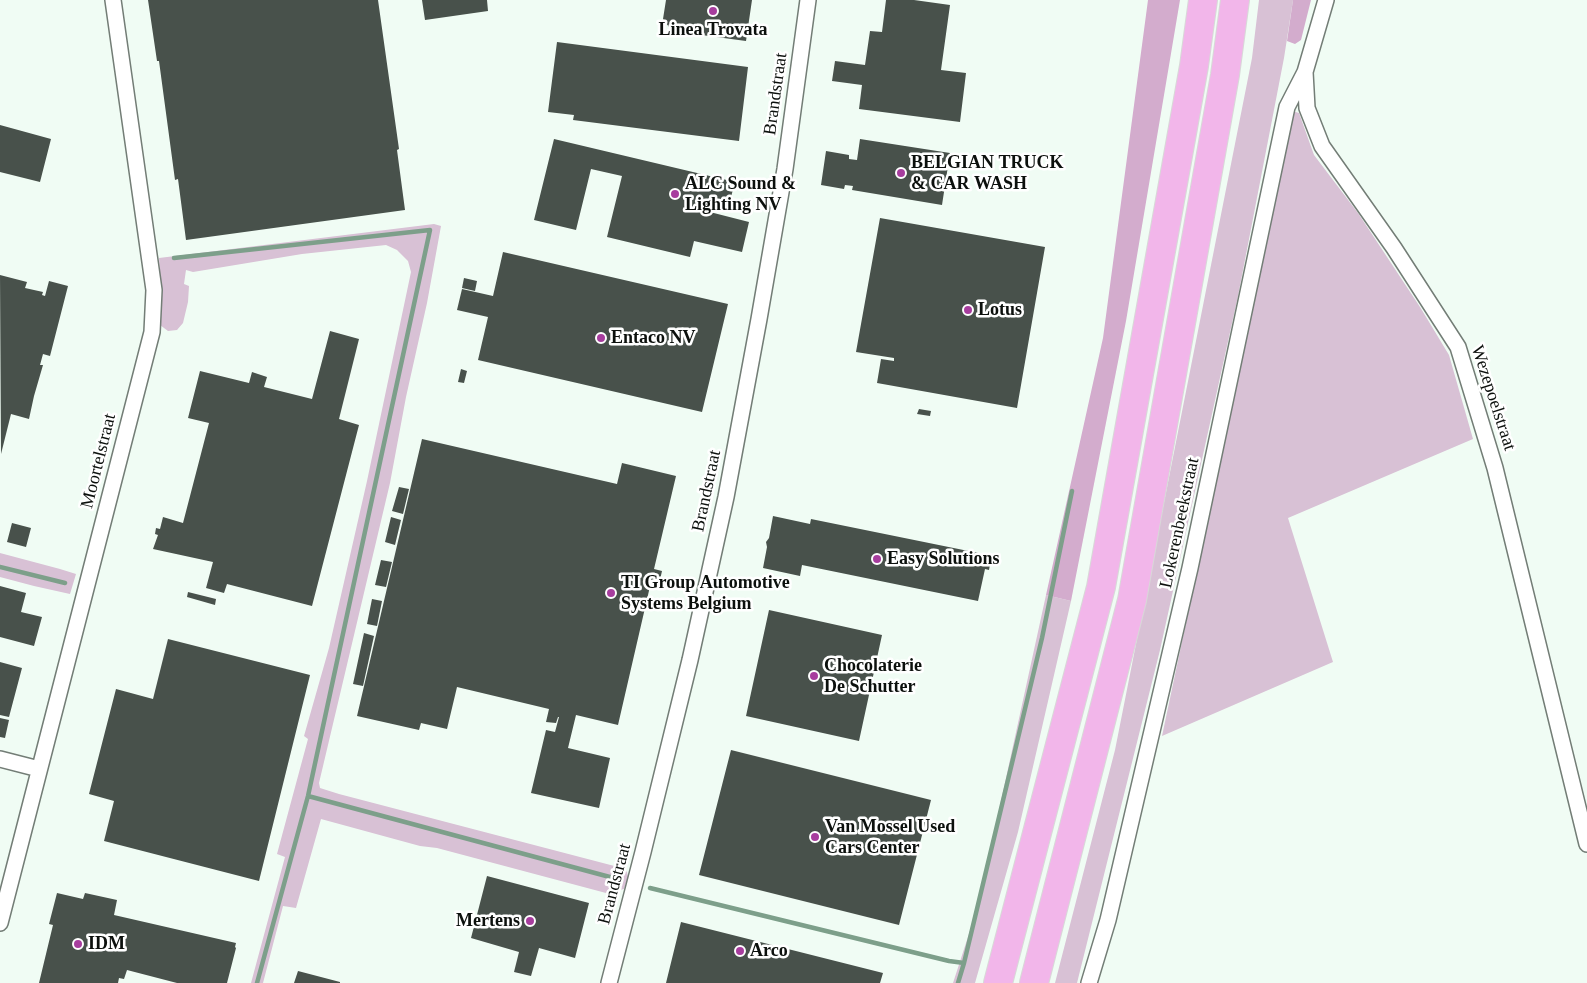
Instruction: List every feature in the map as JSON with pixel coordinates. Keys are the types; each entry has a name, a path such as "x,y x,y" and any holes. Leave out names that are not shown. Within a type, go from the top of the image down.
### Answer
{"highway":[{"path":"998,983 1101,587 1194,66 1203,0"},
{"path":"1034,983 1132,600 1226,75 1235,0"}],"street":[{"name":"Moortelstraat","path":"0,924 152,332 154,290 113,0"},
{"name":"Brandstraat","path":"609,983 690,660 726,498 785,169 808,0"},
{"name":"Wezepoelstraat","path":"1326,0 1305,72 1307,108 1322,146 1394,248 1458,347 1495,468 1587,844"},
{"name":"Lokerenbeekstraat","path":"1089,983 1108,920 1190,568 1287,107 1305,72"},
{"path":"0,759 40,769"}],"shaded area":[{"path":"1148,0 1180,0 1126,321 1071,601 1046,595 1103,338"},
{"path":"1259,0 1293,0 1284,58 1238,296 1160,650 1077,983 1055,983 1115,750 1252,58"},
{"path":"1293,0 1311,0 1301,40 1295,44 1287,41"},
{"path":"1292,111 1299,113 1314,155 1358,213 1449,355 1473,439 1288,518 1333,662 1162,736 1245,345 1289,116"},
{"path":"434,224 441,226 427,303 406,397 390,483 319,783 320,788 622,868 627,872 628,877 624,889 606,893 321,819 296,908 283,906 263,983 251,983 285,857 277,854 308,739 304,736 329,648 367,481 411,272 408,261 397,250 386,245 302,254 193,272 186,270 184,284 189,286 188,302 183,323 177,330 168,331 160,325 162,304 159,258"},
{"path":"0,553 76,574 70,594 0,577"},
{"path":"1046,595 1071,601 1018,832 975,983 953,983 978,906"}],"building":[{"path":"148,0 378,0 399,149 397,150 405,210 186,240 178,179 175,180 159,61 157,61"},
{"path":"422,0 487,0 488,11 425,20"},
{"name":"Linea Trovata","path":"666,0 752,0 746,41 672,31 663,19"},
{"path":"886,0 914,0 950,5 941,70 966,73 960,122 859,109 862,85 832,81 835,61 865,65 870,31 882,32"},
{"path":"557,42 748,67 739,141 573,120 574,115 548,112"},
{"path":"0,125 51,139 40,182 0,172"},
{"name":"ALC Sound & Lighting NV","path":"554,139 735,182 727,212 703,206 702,210 749,222 742,252 694,241 690,257 607,237 622,176 591,169 576,230 534,220"},
{"name":"BELGIAN TRUCK & CAR WASH","path":"860,139 950,153 942,205 852,190 853,186 845,185 844,189 821,185 826,151 849,155 849,159 857,160"},
{"name":"Lotus","path":"880,218 1045,247 1017,408 877,383 881,359 894,361 894,358 856,352"},
{"name":"Entaco NV","path":"503,252 728,304 702,412 478,360 488,317 457,310 462,289 493,296"},
{"path":"0,275 27,282 25,288 43,292 42,295 45,296 49,281 68,286 50,356 43,354 40,365 43,365 29,419 11,414 1,454"},
{"path":"464,278 477,281 475,291 462,288"},
{"path":"330,331 359,339 339,419 359,425 312,606 227,584 224,593 206,588 213,562 153,549 158,535 155,534 156,528 160,529 163,517 183,523 209,423 188,418 200,371 249,383 252,372 267,377 264,387 312,399"},
{"path":"461,369 467,371 464,383 458,382"},
{"path":"919,409 931,411 930,416 917,414"},
{"path":"422,439 617,484 622,463 676,476 654,569 662,571 659,584 651,582 618,725 576,715 568,748 610,758 599,808 531,793 546,730 555,732 559,717 556,723 546,722 549,709 457,687 447,729 421,723 419,730 357,716"},
{"path":"399,487 409,489 403,514 392,511"},
{"name":"Easy Solutions","path":"773,516 810,524 811,519 988,555 987,558 991,559 989,570 985,569 978,601 802,565 800,576 763,568 767,547 766,542 769,538"},
{"path":"391,517 401,520 395,545 385,542"},
{"path":"12,523 31,528 26,547 7,542"},
{"path":"381,560 392,562 386,587 375,585"},
{"path":"0,586 26,593 21,612 42,617 34,646 0,637"},
{"path":"188,592 216,599 215,605 187,597"},
{"path":"372,599 382,601 377,626 367,624"},
{"name":"Chocolaterie De Schutter","path":"769,610 882,635 859,741 746,716"},
{"path":"364,633 374,636 363,686 353,684"},
{"path":"168,639 310,675 259,881 104,841 114,801 89,794 116,689 153,699"},
{"path":"0,662 22,668 9,717 0,715"},
{"path":"0,718 9,720 5,738 0,737"},
{"name":"Van Mossel Used Cars Center","path":"731,750 931,800 899,925 699,875"},
{"name":"Mertens","path":"487,876 589,903 575,958 539,948 531,976 514,972 519,952 471,938"},
{"path":"57,893 83,899 85,893 117,900 114,915 236,943 227,983 177,983 127,970 124,979 119,978 118,983 39,983 53,925 49,924"},
{"name":"Arco","path":"681,922 883,973 880,983 666,983"},
{"path":"298,971 340,982 340,983 294,983"}],"waterway":[{"path":"174,258 430,230 308,796 257,983"},
{"path":"964,963 1042,638 1072,491"},
{"path":"0,567 65,583"},
{"path":"308,796 621,880"},
{"path":"650,888 949,961 964,963 958,983"}],"place":[{"name":"Linea Trovata","path":"713,11"},
{"name":"BELGIAN TRUCK & CAR WASH","path":"901,173"},
{"name":"ALC Sound & Lighting NV","path":"675,194"},
{"name":"Lotus","path":"968,310"},
{"name":"Entaco NV","path":"601,338"},
{"name":"Easy Solutions","path":"877,559"},
{"name":"TI Group Automotive Systems Belgium","path":"611,593"},
{"name":"Chocolaterie De Schutter","path":"814,676"},
{"name":"Van Mossel Used Cars Center","path":"815,837"},
{"name":"Mertens","path":"530,921"},
{"name":"IDM","path":"78,944"},
{"name":"Arco","path":"740,951"}]}
